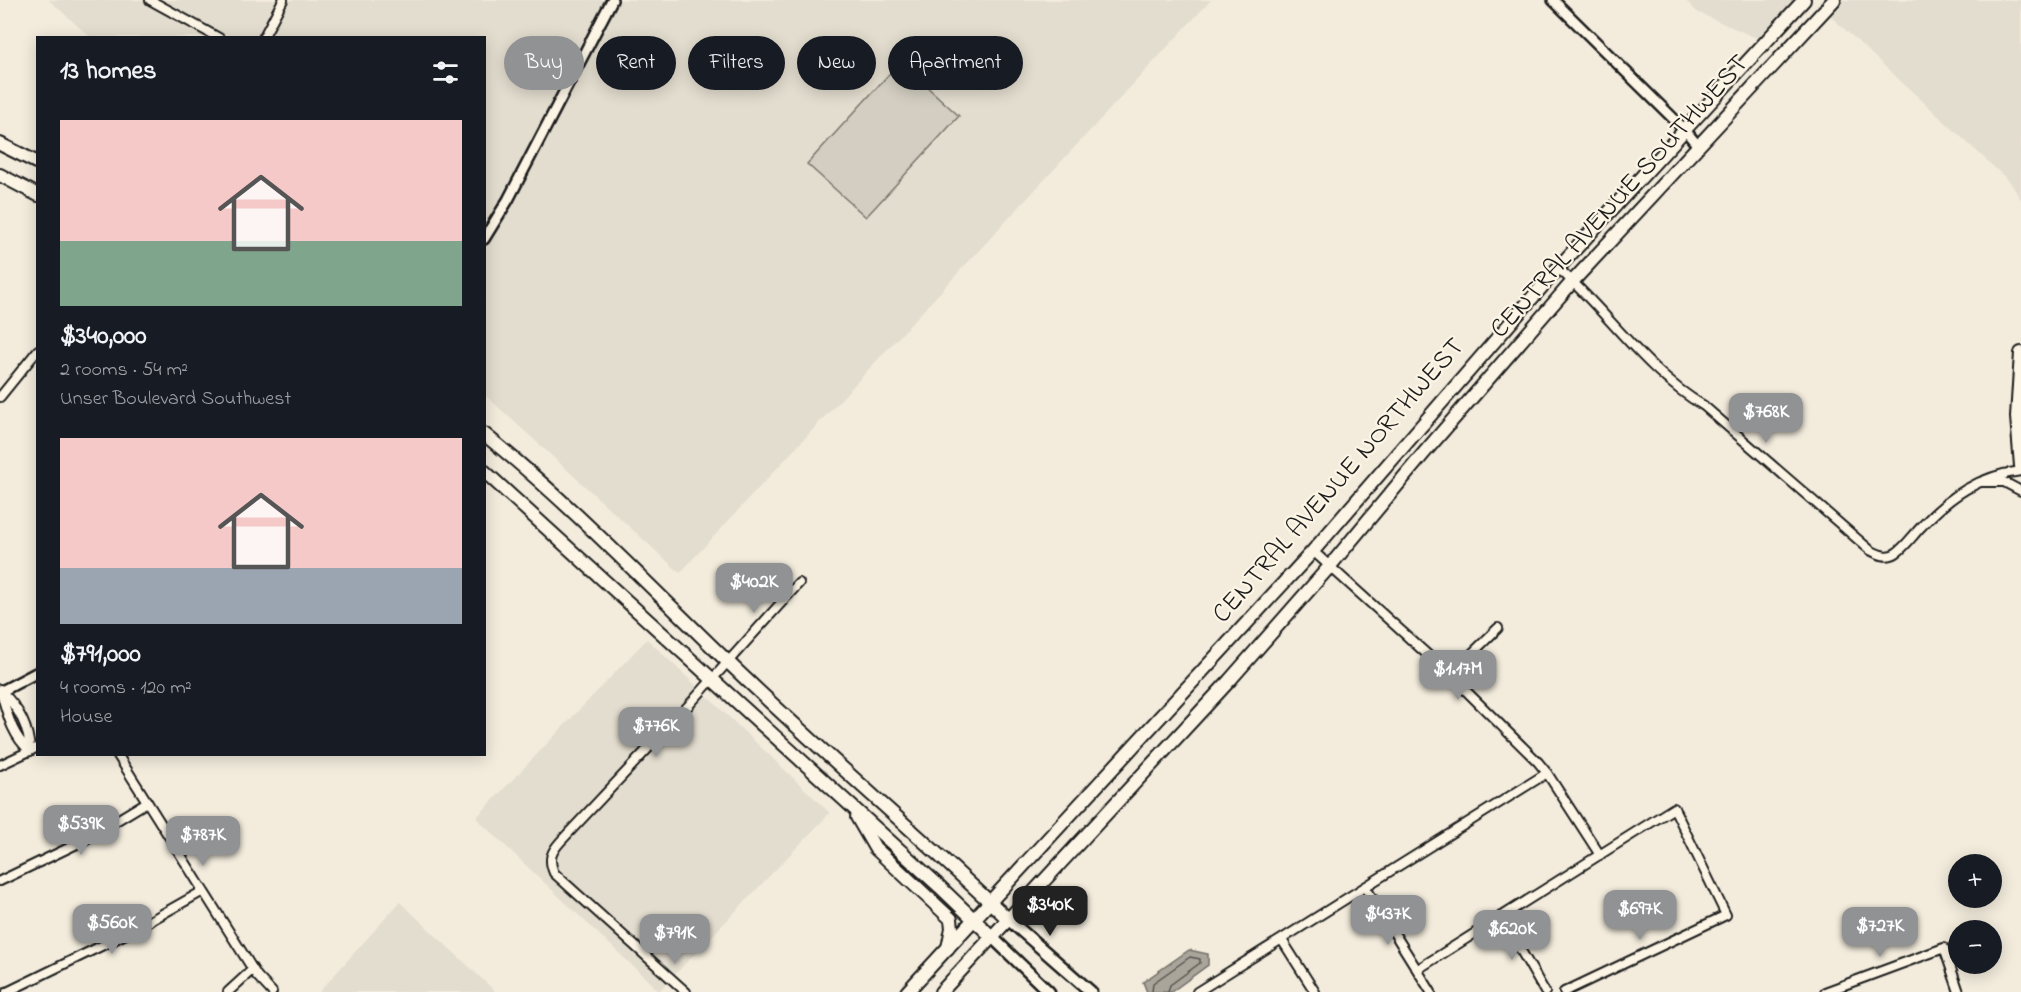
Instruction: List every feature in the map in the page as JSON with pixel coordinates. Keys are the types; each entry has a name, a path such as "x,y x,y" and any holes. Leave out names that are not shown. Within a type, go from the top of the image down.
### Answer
{"main road":[{"name":"CENTRAL AVENUE NORTHWEST","path":"907,992 1313,551 1558,268 1804,0"},
{"name":"CENTRAL AVENUE SOUTHWEST","path":"941,992 1229,681 1573,281 1834,0"},
{"path":"0,144 36,162"},
{"path":"0,175 36,194"},
{"path":"1627,193 1641,208"},
{"path":"2021,353 2017,417 2021,468"},
{"path":"486,436 532,473 601,537 728,662 1009,920 1091,992"},
{"path":"486,473 851,806 1049,992"},
{"path":"851,806 875,848 951,919 952,928 948,949"}],"street":[{"path":"150,0 215,36"},
{"path":"264,36 283,0"},
{"path":"486,236 508,200 612,0"},
{"path":"1553,0 1685,130 1698,146"},
{"path":"1558,268 1672,383 1687,396 1704,406 1870,550 1882,556 1897,553 1950,498 2000,473 2021,468"},
{"path":"0,396 36,352"},
{"path":"1981,482 2004,482 2021,491"},
{"path":"1313,551 1450,675 1547,773 1600,855"},
{"path":"686,992 554,873 550,865 550,857 561,841 799,584"},
{"path":"1450,675 1498,628"},
{"path":"34,749 20,742 4,708 0,691 36,673"},
{"path":"0,765 34,749"},
{"path":"118,756 252,970 272,992"},
{"path":"1198,992 1547,773"},
{"path":"0,881 81,842 147,802"},
{"path":"1418,969 1674,807 1726,915 1564,992"},
{"path":"1366,888 1431,992"},
{"path":"7,992 134,930 203,891"},
{"path":"1501,916 1545,992"},
{"path":"1282,940 1315,992"},
{"path":"1825,992 1944,948 1959,992"},
{"path":"228,992 252,970"}],"shaded area":[{"path":"49,0 1211,0 680,573 486,396 486,36 89,36"},
{"path":"1685,0 1793,0 1759,39 1697,12"},
{"path":"1840,0 2021,0 2021,200 2010,182 1827,13"},
{"path":"888,75 888,90 931,90 959,116 866,217 807,164"},
{"path":"647,639 830,813 659,991 476,818"},
{"path":"400,902 496,992 319,992"}],"water":[{"path":"1189,950 1208,954 1208,965 1171,992 1147,992 1143,982"}]}
